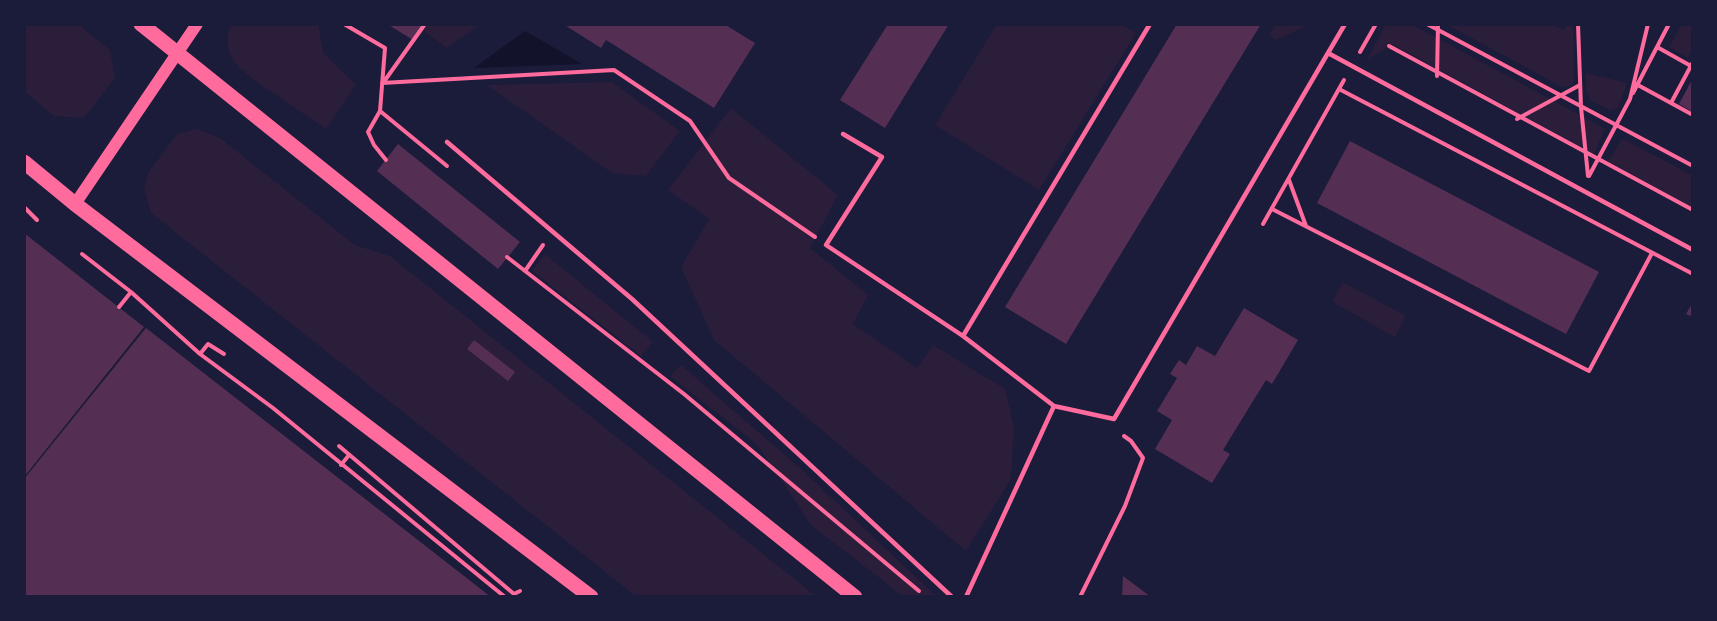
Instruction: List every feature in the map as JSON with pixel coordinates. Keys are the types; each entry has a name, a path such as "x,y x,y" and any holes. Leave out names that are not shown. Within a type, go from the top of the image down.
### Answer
{"main road":[{"path":"141,24 855,597"},
{"path":"75,204 197,24"},
{"path":"24,162 75,204 591,597"}],"lane":[{"path":"963,336 1150,24"},
{"path":"843,134 882,157 826,245 963,336 1054,406 1114,419 1345,24"},
{"path":"1328,53 1693,250"},
{"path":"447,142 632,299 952,597"},
{"path":"966,597 1054,406"}],"path":[{"path":"425,24 412,46 382,83 614,70 690,121 729,178 826,245"},
{"path":"1263,224 1376,24"},
{"path":"1428,24 1693,166"},
{"path":"1437,74 1438,24"},
{"path":"1578,24 1581,107 1588,177"},
{"path":"1636,84 1648,24"},
{"path":"1581,190 1669,24"},
{"path":"1389,46 1437,74 1693,210"},
{"path":"1657,47 1692,64 1671,103"},
{"path":"1636,84 1693,115"},
{"path":"1519,118 1580,85"},
{"path":"1339,89 1693,274"},
{"path":"380,111 368,132 374,145 386,160"},
{"path":"1289,179 1306,227"},
{"path":"24,207 37,220"},
{"path":"1272,209 1589,371 1652,253"},
{"path":"82,254 131,292 200,354 273,408 505,597"},
{"path":"507,257 684,394 926,597"},
{"path":"119,307 131,292"},
{"path":"200,354 208,344 224,354"},
{"path":"1080,597 1125,506 1143,458 1131,441 1124,436"},
{"path":"339,446 513,595 520,591"},
{"path":"341,465 349,455"}],"shaded area":[{"path":"24,24 78,24 110,50 115,78 84,118 54,116 24,91"},
{"path":"231,24 318,24 324,54 356,85 326,129 239,67 230,56 228,46"},
{"path":"429,24 481,24 447,48 424,31"},
{"path":"997,24 1121,24 1136,33 1039,190 935,125"},
{"path":"1275,24 1311,24 1276,40 1269,35"},
{"path":"1386,24 1411,24 1605,129 1594,154 1392,44 1367,60"},
{"path":"1446,24 1552,24 1564,30 1567,24 1573,24 1574,79 1572,85 1562,87"},
{"path":"1682,24 1693,24 1693,49 1688,58 1669,47"},
{"path":"525,31 582,64 474,68"},
{"path":"1586,73 1627,83 1618,108 1609,110 1590,100 1586,90"},
{"path":"612,82 680,131 646,176 612,173 487,85"},
{"path":"731,108 838,195 810,248 868,295 853,324 917,368 933,345 1005,389 1014,427 1011,479 966,551 714,340 681,267 709,219 668,190"},
{"path":"197,129 220,138 355,245 390,256 817,597 637,597 151,213 144,189 148,173 177,134"},
{"path":"1622,140 1693,176 1693,208 1608,161"},
{"path":"545,254 653,342 641,356 532,271"},
{"path":"1343,282 1406,316 1395,337 1332,302"},
{"path":"681,365 800,468 937,597 904,597 811,525 758,445 670,376"}],"building":[{"path":"387,24 423,24 413,40"},
{"path":"563,24 724,24 755,43 714,108 606,40 601,48"},
{"path":"888,24 949,24 885,128 840,100"},
{"path":"1177,24 1261,24 1066,344 1005,307"},
{"path":"1693,78 1693,112 1679,104"},
{"path":"1350,141 1599,272 1566,334 1317,203"},
{"path":"398,144 520,242 498,269 377,171"},
{"path":"24,233 144,327 24,477"},
{"path":"1693,302 1693,317 1686,314"},
{"path":"1244,308 1298,340 1272,384 1266,380 1223,450 1230,454 1212,483 1155,449 1172,420 1157,411 1177,378 1170,374 1179,360 1186,365 1197,346 1215,356"},
{"path":"146,328 491,597 24,597 24,479"},
{"path":"474,340 515,372 508,381 467,349"},
{"path":"1123,576 1151,597 1122,597"}]}
